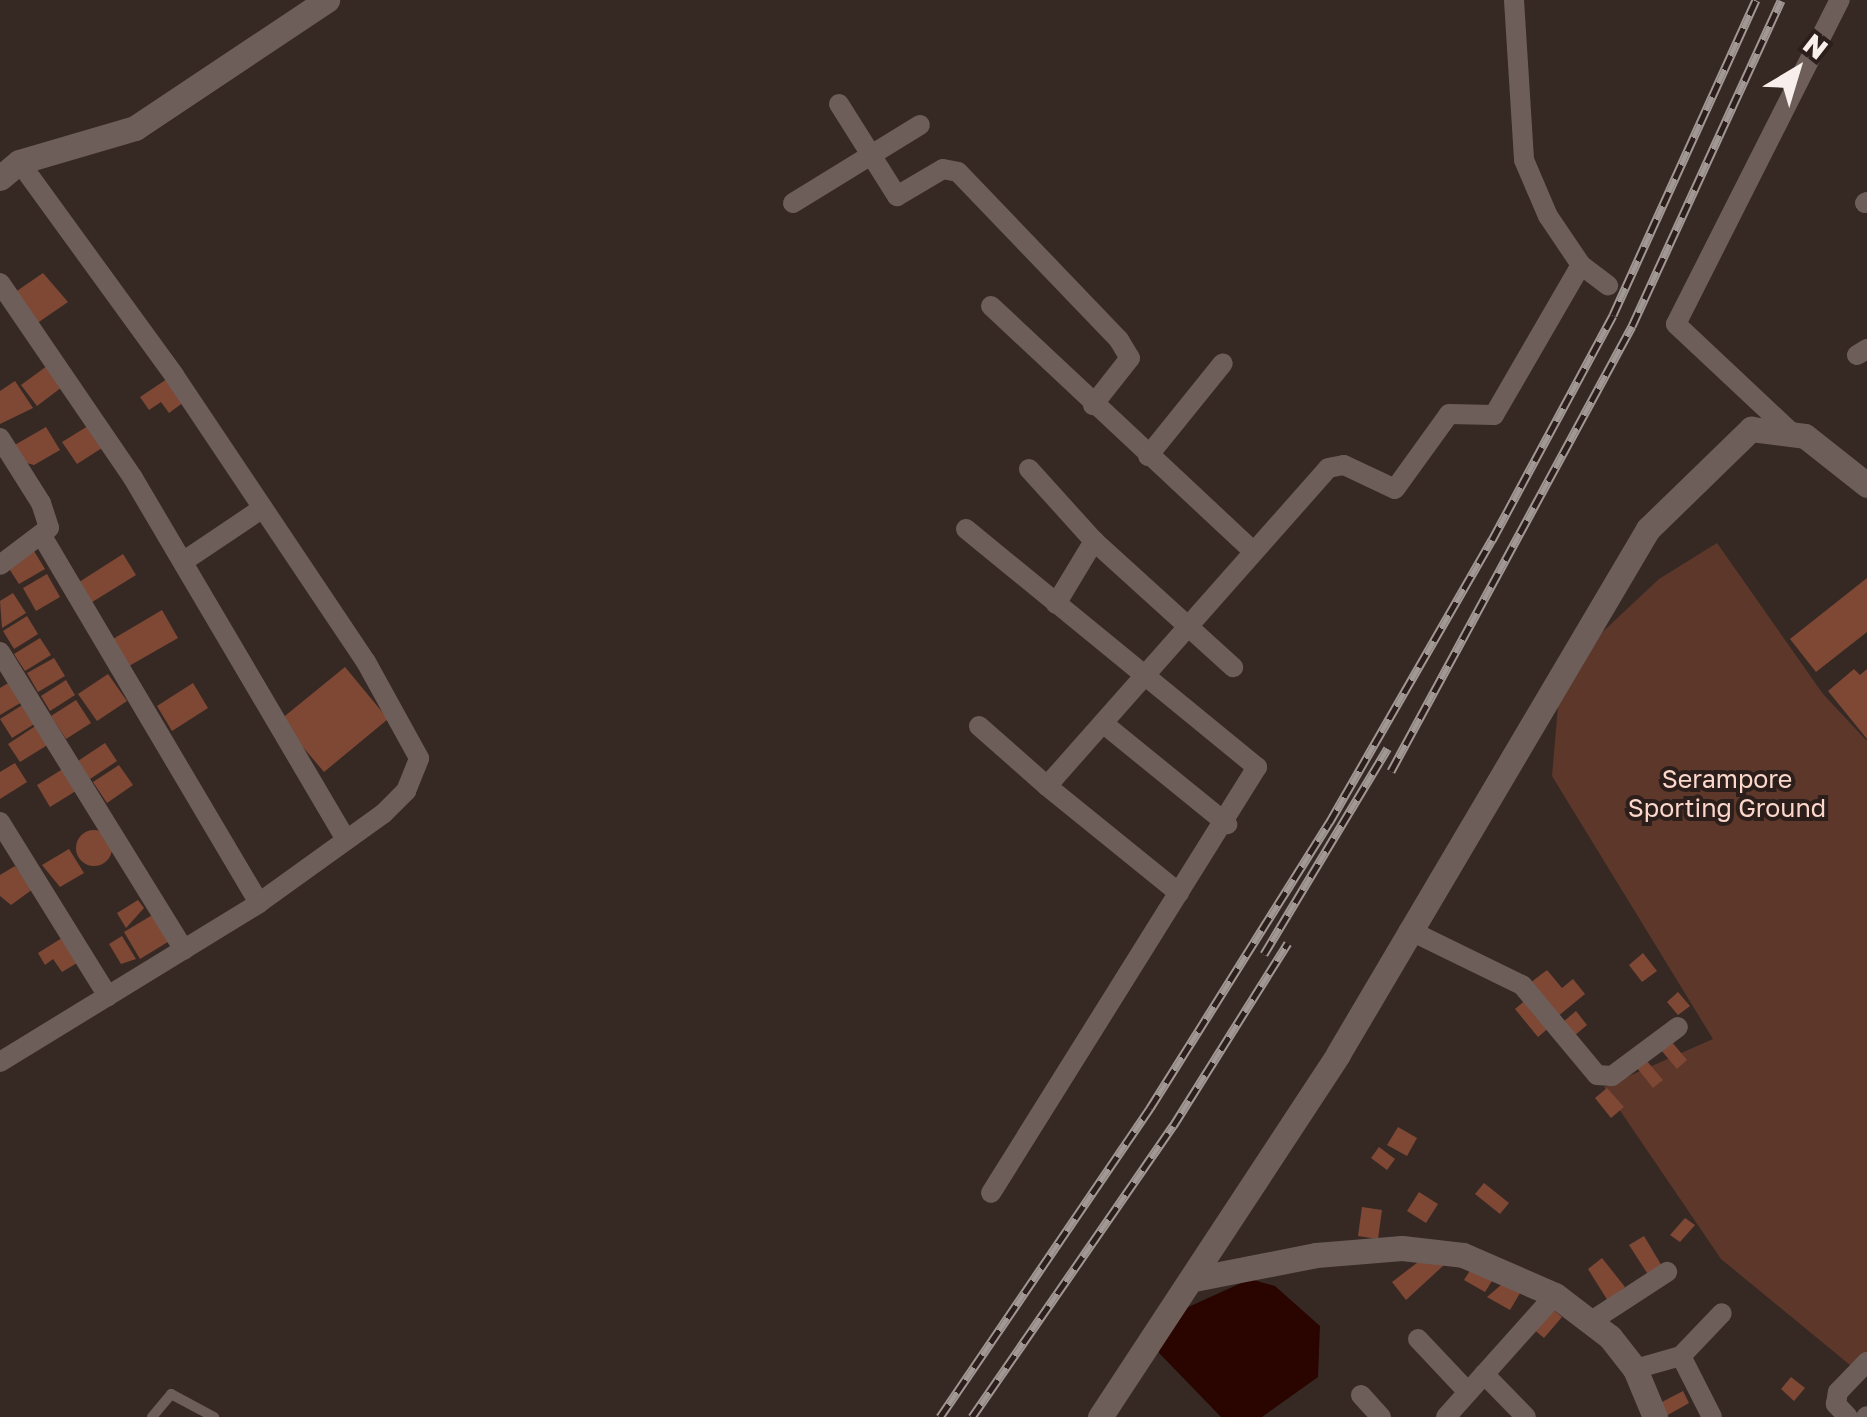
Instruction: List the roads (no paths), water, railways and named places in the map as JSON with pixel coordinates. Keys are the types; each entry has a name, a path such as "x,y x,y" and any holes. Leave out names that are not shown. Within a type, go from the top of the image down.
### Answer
{"street":[{"path":"0,1062 259,903 346,840 406,791 419,758 366,662 263,508 9,170 135,128 327,0"},
{"path":"1514,0 1524,160 1548,216 1581,265 1608,285"},
{"path":"1840,0 1676,324 1794,435 1867,485"},
{"path":"839,104 899,198 943,170 958,172 1119,340 1130,358 1093,405"},
{"path":"792,203 920,126"},
{"path":"1047,786 1145,680 1328,468 1344,465 1395,489 1449,414 1494,415 1581,265"},
{"path":"0,283 184,561 346,840"},
{"path":"990,306 1253,552"},
{"path":"1148,456 1222,364"},
{"path":"1100,1417 1194,1279 1409,930 1648,529 1752,429 1794,435"},
{"path":"0,438 48,520 42,536 0,565"},
{"path":"1029,469 1094,541 1186,630 1232,667"},
{"path":"184,561 263,508"},
{"path":"966,529 1145,680 1257,767 1227,824 1179,893 992,1194"},
{"path":"42,536 259,903"},
{"path":"1056,604 1094,541"},
{"path":"0,652 184,950"},
{"path":"1104,724 1227,824"},
{"path":"979,726 1179,893"},
{"path":"0,822 108,996"},
{"path":"1409,930 1522,985 1597,1075 1612,1076 1678,1027"},
{"path":"1194,1279 1316,1255 1402,1248 1463,1255 1555,1295 1590,1322 1635,1369 1654,1417"},
{"path":"1590,1322 1668,1272"},
{"path":"1446,1417 1555,1295"},
{"path":"1635,1369 1681,1356 1722,1314"},
{"path":"1418,1339 1468,1392"},
{"path":"1681,1356 1712,1417"},
{"path":"1848,1417 1836,1404 1838,1392 1867,1362"},
{"path":"1484,1374 1526,1417"},
{"path":"1360,1395 1381,1417"}],"lane":[{"path":"152,1417 171,1394 214,1417"}],"railway":[{"path":"940,1417 1150,1108 1329,823 1492,540 1613,315 1756,0"},
{"path":"1391,771 1632,326 1781,0"},
{"path":"1264,954 1388,748"},
{"path":"972,1417 1173,1126 1288,943"}],"park label":[{"name":"Serampore Sporting Ground","path":"1727,794"}]}
